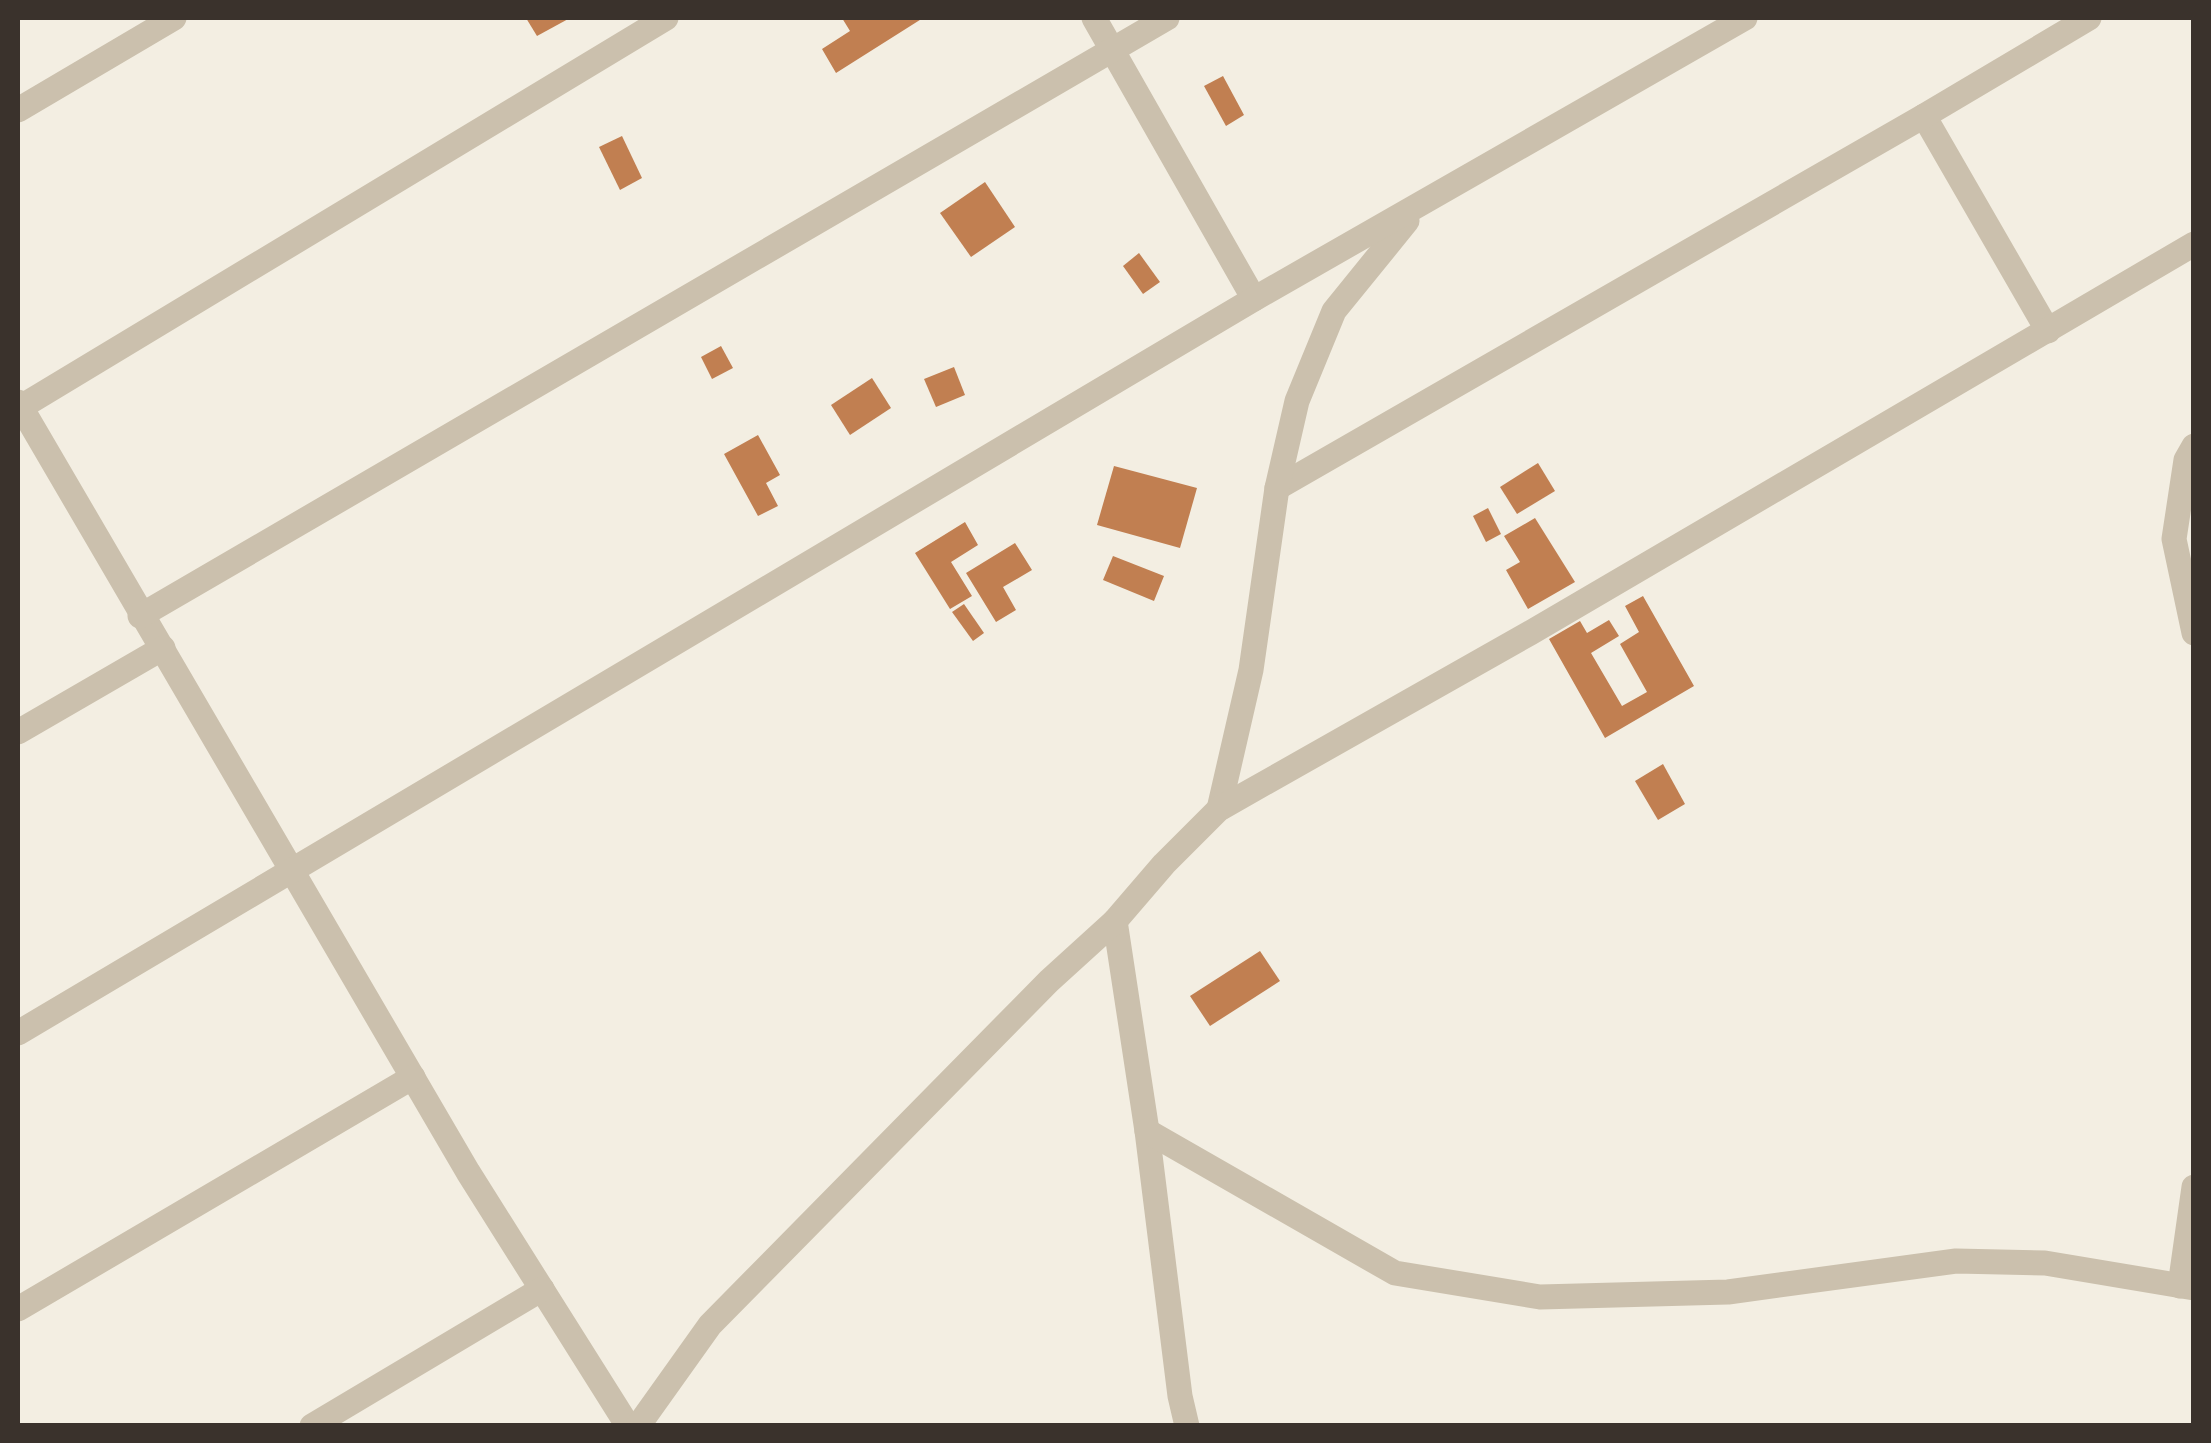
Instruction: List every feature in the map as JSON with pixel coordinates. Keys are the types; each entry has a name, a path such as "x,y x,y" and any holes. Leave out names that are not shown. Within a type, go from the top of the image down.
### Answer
{"street":[{"path":"18,110 174,18"},
{"path":"628,1426 413,1077 163,648 27,438 19,404 666,18"},
{"path":"1094,18 1254,300"},
{"path":"140,616 1168,18"},
{"path":"18,1033 1254,300 1744,18"},
{"path":"1277,488 2089,18"},
{"path":"1924,116 2048,332"},
{"path":"1219,809 1251,670 1277,488 1297,401 1334,311 1416,209"},
{"path":"638,1426 710,1325 1049,981 1115,920 1219,809 1513,643 2194,244"},
{"path":"2194,446 2186,460 2174,539 2194,633"},
{"path":"18,732 163,648"},
{"path":"1115,920 1187,1426"},
{"path":"18,1310 413,1077"},
{"path":"1147,1131 1395,1273 1540,1297 1728,1292 1956,1261 2045,1264 2187,1287 2194,1187"},
{"path":"312,1426 542,1290"},
{"path":"1173,1426 1180,1396"}],"building":[{"path":"526,18 570,18 537,36"},
{"path":"842,18 923,18 836,73 822,49 850,31"},
{"path":"1223,76 1244,115 1226,126 1204,86"},
{"path":"622,136 642,178 620,190 599,147"},
{"path":"985,182 1015,227 971,257 940,213"},
{"path":"1139,253 1160,282 1143,294 1123,266"},
{"path":"721,346 733,368 712,379 701,357"},
{"path":"954,367 965,395 936,407 924,379"},
{"path":"872,378 891,408 850,435 831,405"},
{"path":"758,435 780,475 766,483 778,506 758,516 724,454"},
{"path":"1538,463 1555,491 1517,514 1500,487"},
{"path":"1114,466 1197,488 1180,548 1097,525"},
{"path":"1488,508 1501,534 1486,542 1473,516"},
{"path":"1535,518 1575,582 1528,609 1506,570 1520,562 1504,536"},
{"path":"965,522 978,545 951,562 972,596 950,609 915,553"},
{"path":"1015,543 1032,570 1003,587 1016,610 996,622 966,573"},
{"path":"1113,556 1164,576 1154,601 1103,580"},
{"path":"1643,596 1694,686 1605,738 1549,639 1580,621 1587,633 1609,620 1619,636 1591,653 1622,706 1647,692 1620,644 1639,632 1625,606"},
{"path":"964,604 984,633 973,641 952,612"},
{"path":"1663,764 1685,804 1658,820 1635,781"},
{"path":"1260,951 1280,981 1210,1026 1190,996"}]}
